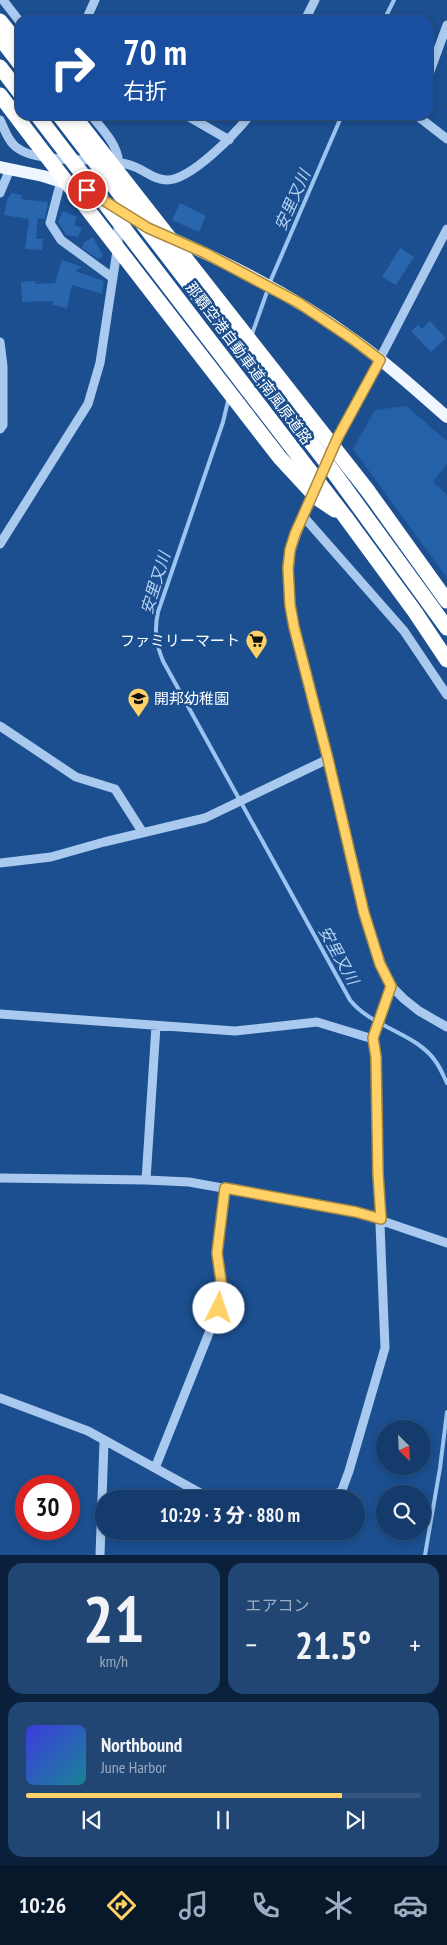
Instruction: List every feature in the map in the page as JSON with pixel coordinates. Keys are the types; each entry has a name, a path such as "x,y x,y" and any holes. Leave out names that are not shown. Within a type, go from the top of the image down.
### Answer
{"highway":[{"path":"0,21 15,40"},
{"path":"0,38 15,58"},
{"path":"0,67 15,86"},
{"path":"0,95 15,115"},
{"path":"19,120 275,451 317,498 346,518"},
{"name":"那覇空港自動車道;南風原道路","path":"41,120 346,518 415,612 447,660"},
{"name":"那覇空港自動車道;南風原道路","path":"63,120 332,470 447,628"},
{"path":"76,120 368,491 447,601"}],"main road":[{"path":"5,168 61,181 87,190 148,228 205,253 276,290 332,324 380,360 447,416"}],"street":[{"path":"3,0 15,16"},
{"path":"88,15 95,0"},
{"path":"308,15 315,0"},
{"path":"433,63 447,25"},
{"path":"0,120 8,138 19,150 36,156 61,160 103,160 120,163 134,166 153,177 166,180 176,179 196,167 229,140 246,120"},
{"path":"0,544 88,404 100,363 118,240 120,163 115,146 95,120"},
{"path":"195,120 229,140"},
{"path":"423,120 447,139"},
{"path":"0,193 5,168"},
{"path":"61,181 50,223 61,240 113,278"},
{"path":"447,229 338,437 290,550 288,568 290,605 364,913 380,964 391,986 419,1011 447,1027"},
{"path":"0,342 3,376 3,425 0,429"},
{"path":"303,516 404,632 447,695"},
{"path":"0,726 76,777 116,789 143,833"},
{"path":"0,863 51,857 104,842 205,818 328,759"},
{"path":"342,1490 385,1348 378,1174 376,1057 373,1038 391,986"},
{"path":"0,1014 235,1031 317,1022 373,1038"},
{"path":"146,1180 156,1026"},
{"path":"0,1178 189,1182 356,1212 447,1243"},
{"path":"155,1468 219,1308 221,1281 217,1253 225,1188"},
{"path":"0,1398 88,1432 195,1490"},
{"path":"100,1555 104,1442"}],"shaded area":[{"path":"406,406 447,441 447,464 433,482 447,495 447,578 353,449 375,410"}],"building":[{"path":"11,193 22,195 21,199 48,202 45,219 38,218 36,239 43,239 42,250 25,249 29,219 4,215 7,200"},
{"path":"180,203 206,216 199,232 172,220"},
{"path":"63,211 77,217 74,225 82,228 78,237 66,235 58,222"},
{"path":"93,237 103,256 98,259 82,248 84,242"},
{"path":"400,248 414,257 396,285 382,277"},
{"path":"62,260 82,267 75,271 104,281 102,294 72,285 67,308 53,305 53,301 22,302 21,282 35,281 36,284 55,283"},
{"path":"430,321 446,338 431,352 411,331 418,325 422,329"}],"waterway":[{"path":"386,15 394,0"},
{"name":"安里又川","path":"270,282 340,120"},
{"name":"安里又川","path":"251,337 268,289"},
{"name":"安里又川","path":"229,397 223,422 158,612 157,643 163,661 350,1000 359,1010 418,1044 428,1052 438,1065 447,1083"},
{"name":"安里又川","path":"425,1555 440,1468 447,1412"}],"place":[{"name":"ファミリーマート","path":"256,659"},
{"name":"開邦幼稚園","path":"138,717"}],"route":[{"path":"87,190 148,228 205,253 299,303 332,324 380,360 338,437 295,534 290,550 288,586 294,627 328,759 364,913 380,964 391,986 373,1038 376,1057 378,1174 381,1219 356,1212 225,1188 217,1253 221,1281 219,1308"}]}
